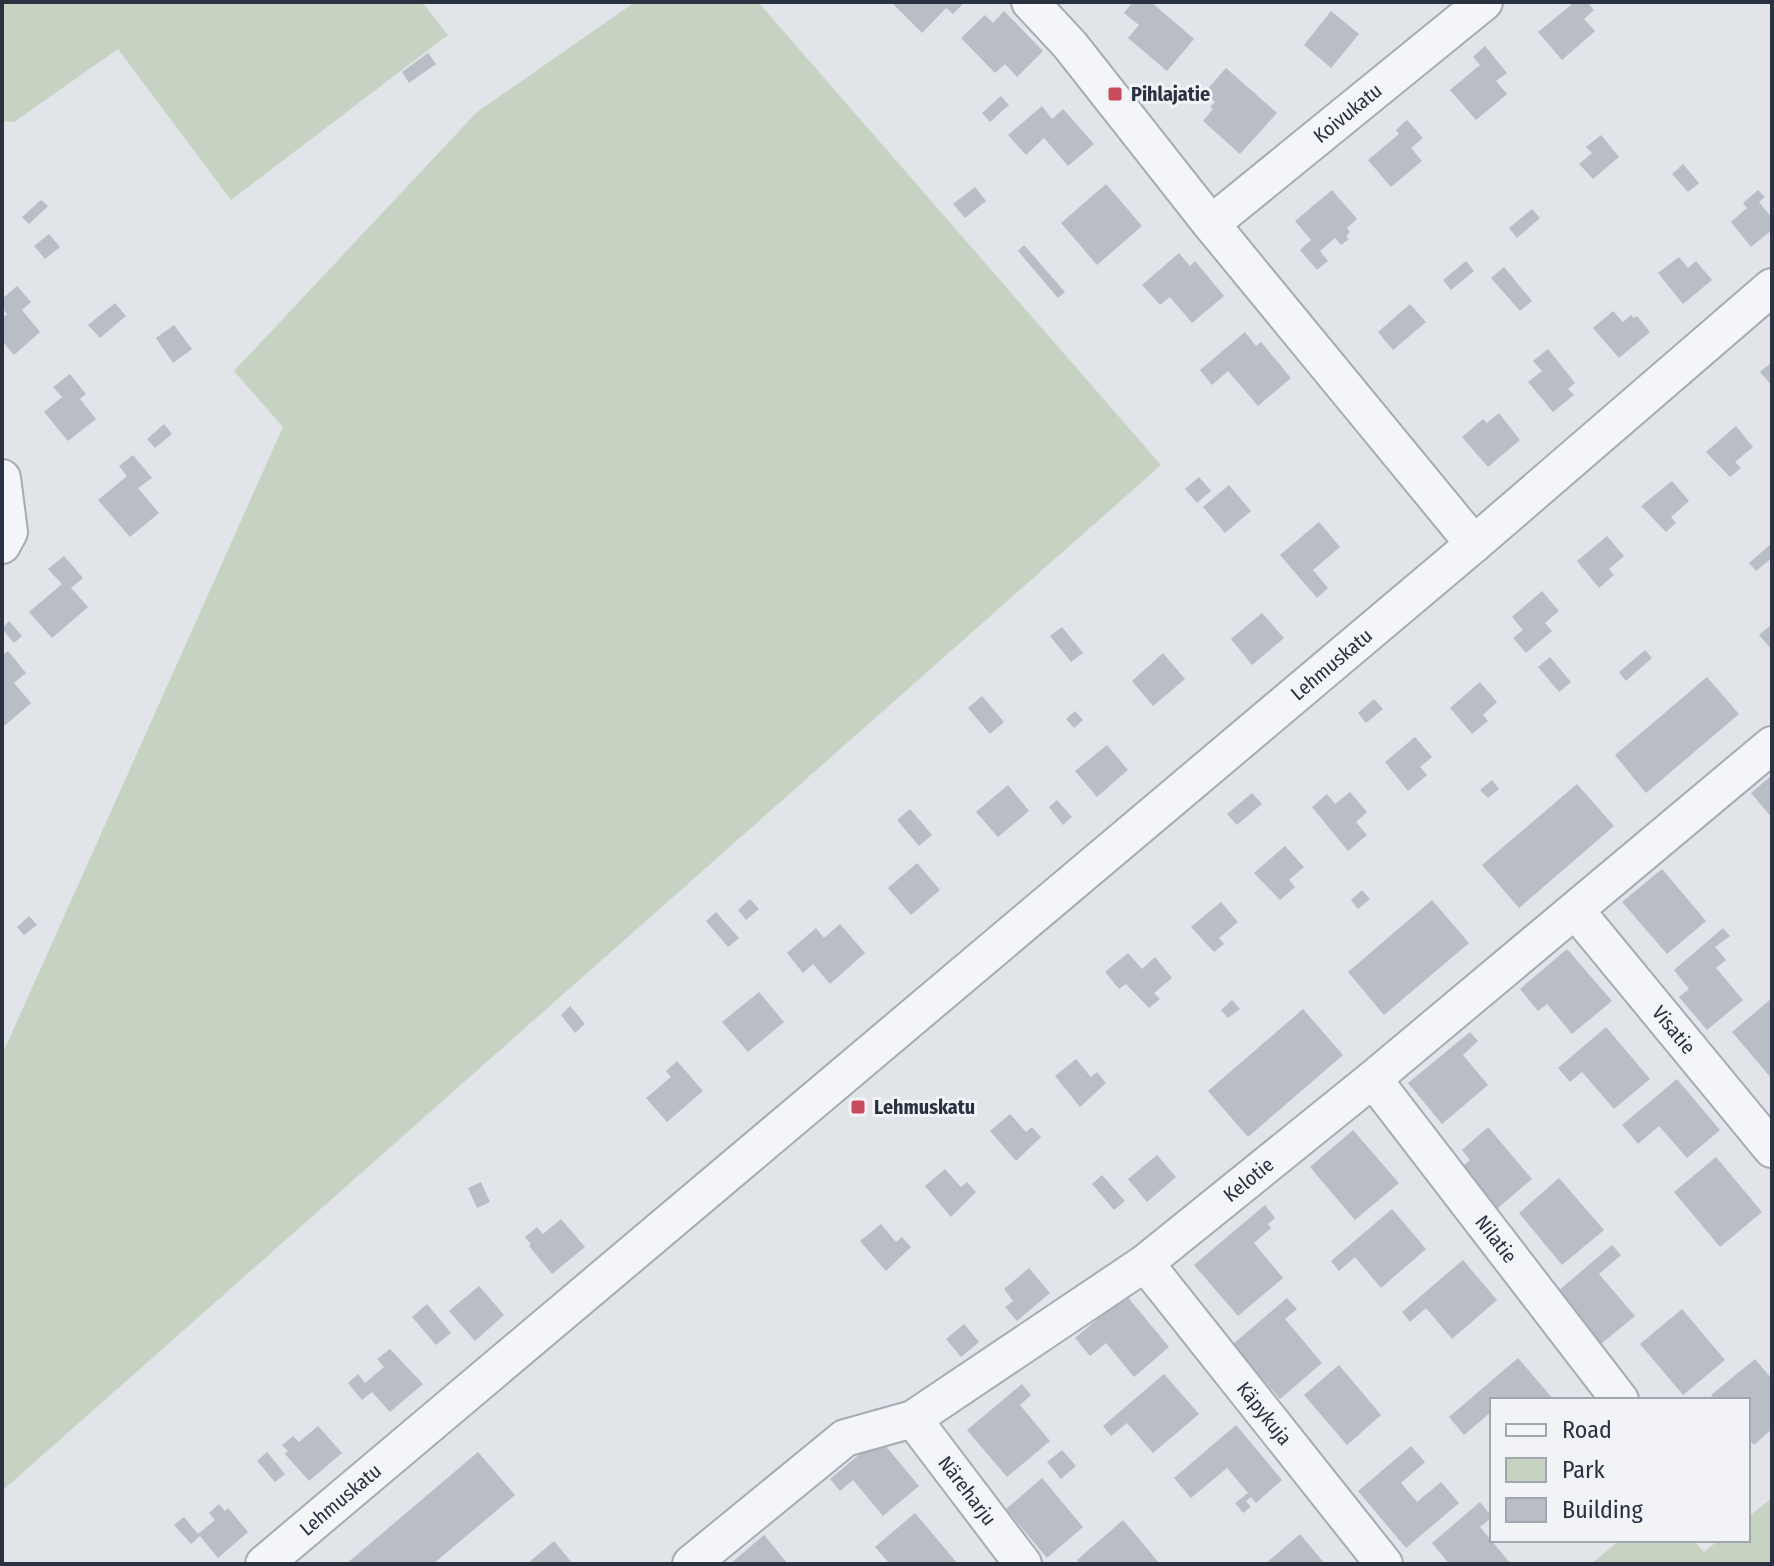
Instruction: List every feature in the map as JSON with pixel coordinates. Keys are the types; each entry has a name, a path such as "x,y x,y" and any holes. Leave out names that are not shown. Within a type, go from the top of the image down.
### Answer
{"street":[{"path":"1030,2 1070,45 1211,224 1474,544"},
{"name":"Koivukatu","path":"1211,224 1484,2"},
{"name":"Lehmuskatu","path":"264,1564 1474,544 1772,287"},
{"path":"2,478 9,532 2,545"},
{"name":"Kelotie","path":"691,1564 845,1438 913,1419 1145,1263 1373,1079 1772,745"},
{"name":"Visatie","path":"1576,911 1772,1149"},
{"name":"Nilatie","path":"1373,1079 1618,1398"},
{"name":"Käpykuja","path":"1145,1263 1384,1564"},
{"name":"Näreharju","path":"913,1419 1023,1564"}],"green space":[{"path":"2,2 422,2 448,35 231,200 118,49 14,122 2,121"},
{"path":"635,2 758,2 1161,465 2,1491 2,1055 283,427 234,371 477,112"},
{"path":"1772,1498 1772,1564 1591,1564 1618,1542 1695,1542 1704,1552 1716,1542 1750,1542 1750,1515"}],"building":[{"path":"891,2 965,2 953,14 946,8 922,33"},
{"path":"1133,2 1151,2 1194,39 1167,71 1128,38 1139,25 1124,13"},
{"path":"1569,2 1587,2 1594,10 1584,19 1595,31 1562,60 1538,32 1571,5"},
{"path":"1004,11 1043,51 1017,77 1005,64 995,73 961,38 985,15 993,23"},
{"path":"1331,11 1359,34 1331,68 1304,45"},
{"path":"1485,46 1507,73 1496,81 1507,94 1476,120 1450,90 1480,65 1473,57"},
{"path":"428,53 436,64 409,83 402,72"},
{"path":"1226,68 1277,113 1240,154 1203,121 1215,102 1204,93"},
{"path":"1001,96 1009,105 990,122 982,113"},
{"path":"1042,106 1052,119 1063,109 1094,144 1068,166 1044,138 1026,155 1008,135"},
{"path":"1407,120 1423,138 1411,148 1422,161 1391,187 1368,160 1399,134 1396,130"},
{"path":"1601,135 1619,157 1593,179 1579,164 1592,153 1586,147"},
{"path":"1683,164 1699,183 1688,192 1672,174"},
{"path":"1106,184 1142,226 1097,265 1061,223"},
{"path":"975,187 986,201 965,218 953,204"},
{"path":"1332,190 1357,219 1347,228 1350,232 1346,236 1349,239 1341,245 1335,238 1320,251 1328,261 1317,270 1300,250 1311,240 1295,221"},
{"path":"1758,190 1765,197 1759,202 1772,218 1772,230 1751,247 1731,222 1747,208 1743,203"},
{"path":"41,200 48,206 29,224 22,217"},
{"path":"1532,209 1540,218 1517,238 1509,228"},
{"path":"49,234 60,247 45,259 34,246"},
{"path":"1024,245 1065,292 1058,298 1018,251"},
{"path":"1179,253 1190,266 1195,261 1224,296 1192,323 1170,297 1160,305 1142,285"},
{"path":"1679,257 1688,268 1696,261 1712,280 1683,304 1658,273"},
{"path":"1466,261 1474,271 1451,290 1443,280"},
{"path":"1504,267 1532,301 1520,311 1491,278"},
{"path":"17,286 31,302 22,310 40,332 14,355 2,341 2,318 7,314 2,308 2,299"},
{"path":"115,303 126,316 100,338 88,325"},
{"path":"1410,304 1426,322 1393,350 1378,332"},
{"path":"1613,311 1623,322 1631,315 1634,318 1637,316 1650,332 1619,358 1593,328"},
{"path":"174,325 192,349 173,363 156,338"},
{"path":"1245,332 1256,346 1261,342 1291,378 1258,406 1228,371 1212,385 1200,370"},
{"path":"1548,349 1575,383 1568,389 1574,395 1553,412 1528,382 1542,371 1533,361"},
{"path":"1772,362 1772,386 1760,372"},
{"path":"70,374 86,394 80,399 96,419 68,441 44,412 62,397 53,387"},
{"path":"1499,413 1520,440 1488,467 1462,437 1483,419 1487,423"},
{"path":"164,424 172,434 155,448 147,439"},
{"path":"1736,426 1753,447 1735,462 1741,468 1730,477 1706,452"},
{"path":"133,455 152,478 138,488 159,513 130,537 98,500 127,476 119,466"},
{"path":"1199,477 1211,491 1197,503 1185,489"},
{"path":"1672,481 1689,501 1671,517 1676,523 1666,532 1641,506"},
{"path":"1229,485 1251,511 1225,533 1203,507"},
{"path":"1319,522 1340,547 1313,570 1328,588 1317,598 1280,555"},
{"path":"1607,536 1624,556 1609,569 1614,575 1599,588 1577,561"},
{"path":"1772,543 1772,558 1756,571 1749,563"},
{"path":"64,556 83,578 71,588 88,607 52,638 29,612 62,584 48,569"},
{"path":"1542,591 1559,611 1545,623 1552,631 1526,653 1513,638 1523,630 1512,617"},
{"path":"1262,613 1284,638 1252,665 1231,639"},
{"path":"9,621 22,636 14,643 2,629"},
{"path":"1772,624 1772,650 1759,635"},
{"path":"1062,627 1083,653 1071,662 1050,636"},
{"path":"1645,650 1652,658 1626,681 1619,672"},
{"path":"8,651 26,673 14,683 31,703 2,728 2,656"},
{"path":"1163,653 1185,679 1153,706 1132,681"},
{"path":"1550,657 1571,682 1559,692 1538,667"},
{"path":"1707,677 1739,714 1646,793 1615,755"},
{"path":"1480,682 1497,702 1483,715 1488,721 1472,734 1450,708"},
{"path":"982,696 1004,722 990,734 968,708"},
{"path":"1374,699 1383,709 1366,723 1358,713"},
{"path":"1075,711 1083,720 1074,728 1066,719"},
{"path":"1415,737 1432,757 1420,767 1427,775 1408,791 1385,762"},
{"path":"1107,745 1128,770 1097,797 1075,771"},
{"path":"1772,775 1772,818 1751,793"},
{"path":"1492,780 1499,789 1488,798 1480,790"},
{"path":"1577,784 1614,826 1519,908 1482,865"},
{"path":"1008,785 1029,811 998,837 976,812"},
{"path":"1350,792 1367,812 1356,822 1367,835 1348,851 1312,807 1327,794 1335,804"},
{"path":"1252,793 1262,804 1237,825 1227,814"},
{"path":"1057,800 1072,817 1063,825 1049,807"},
{"path":"910,809 932,835 919,846 897,820"},
{"path":"1285,846 1304,867 1289,880 1295,887 1280,900 1254,873"},
{"path":"917,863 940,890 911,915 888,888"},
{"path":"1662,869 1706,921 1667,954 1622,902"},
{"path":"1362,890 1370,899 1358,909 1351,900"},
{"path":"750,899 759,909 746,920 738,910"},
{"path":"1432,900 1469,943 1384,1015 1348,972"},
{"path":"1221,902 1238,922 1219,938 1224,944 1214,952 1191,927"},
{"path":"716,912 739,938 728,947 706,921"},
{"path":"29,916 37,925 24,935 17,927"},
{"path":"840,924 865,953 830,984 813,964 803,973 787,953 816,928 824,938"},
{"path":"1723,928 1730,936 1715,947 1726,960 1716,968 1743,1000 1707,1030 1679,997 1689,989 1674,970"},
{"path":"1567,949 1612,1001 1572,1034 1547,1004 1538,1011 1520,989"},
{"path":"1128,953 1142,969 1155,957 1172,978 1154,993 1160,999 1149,1008 1126,984 1119,989 1105,972"},
{"path":"759,992 784,1022 748,1052 722,1022"},
{"path":"1772,998 1772,1079 1732,1032"},
{"path":"1232,1000 1240,1009 1228,1018 1221,1010"},
{"path":"570,1006 585,1024 575,1033 561,1015"},
{"path":"1303,1009 1343,1055 1248,1137 1208,1091"},
{"path":"1606,1027 1650,1079 1614,1109 1582,1072 1570,1082 1558,1068"},
{"path":"1470,1032 1478,1041 1463,1055 1488,1085 1442,1124 1408,1083"},
{"path":"1076,1059 1091,1077 1097,1072 1106,1083 1080,1107 1055,1076"},
{"path":"677,1061 703,1091 667,1122 646,1098 671,1077 666,1071"},
{"path":"1677,1079 1720,1130 1687,1158 1659,1126 1638,1144 1622,1125"},
{"path":"1010,1114 1026,1132 1032,1127 1041,1137 1016,1161 990,1131"},
{"path":"1488,1127 1532,1179 1491,1214 1456,1172 1470,1160 1462,1150"},
{"path":"1353,1130 1399,1183 1355,1220 1310,1167"},
{"path":"1157,1155 1176,1177 1147,1202 1128,1179"},
{"path":"1716,1157 1762,1212 1720,1247 1674,1192"},
{"path":"945,1169 961,1187 967,1182 976,1192 951,1217 925,1186"},
{"path":"1102,1175 1125,1201 1114,1210 1092,1184"},
{"path":"1559,1178 1604,1230 1562,1265 1519,1213"},
{"path":"481,1182 490,1202 477,1208 468,1188"},
{"path":"1265,1205 1275,1218 1268,1224 1271,1228 1254,1243 1283,1278 1238,1316 1194,1265"},
{"path":"1392,1209 1426,1249 1381,1288 1355,1257 1339,1271 1331,1261"},
{"path":"561,1219 585,1247 552,1274 525,1237 537,1227 543,1234"},
{"path":"881,1224 896,1242 902,1237 911,1247 886,1271 860,1241"},
{"path":"1612,1245 1621,1255 1599,1274 1635,1316 1601,1344 1557,1292"},
{"path":"1463,1260 1497,1300 1452,1339 1426,1308 1410,1322 1402,1312"},
{"path":"1029,1268 1050,1293 1017,1321 1005,1307 1013,1301 1004,1289"},
{"path":"479,1286 504,1315 475,1341 449,1311"},
{"path":"1126,1295 1169,1347 1134,1377 1106,1343 1090,1356 1075,1338"},
{"path":"1287,1298 1297,1309 1285,1319 1322,1363 1280,1399 1233,1344"},
{"path":"427,1304 451,1333 436,1345 412,1317"},
{"path":"1682,1309 1725,1360 1683,1395 1640,1344"},
{"path":"964,1324 979,1342 961,1357 946,1339"},
{"path":"390,1349 423,1384 390,1412 372,1392 362,1400 348,1383 358,1374 365,1383 384,1367 377,1359"},
{"path":"1518,1358 1552,1398 1490,1398 1490,1413 1464,1435 1449,1417"},
{"path":"1755,1359 1772,1379 1772,1429 1754,1445 1750,1440 1750,1398 1714,1398 1711,1395"},
{"path":"1339,1365 1381,1415 1347,1445 1304,1395"},
{"path":"1164,1374 1199,1414 1153,1453 1127,1423 1111,1436 1103,1426"},
{"path":"1022,1384 1031,1395 1020,1405 1050,1441 1007,1477 967,1430"},
{"path":"1236,1425 1282,1480 1256,1503 1251,1497 1246,1501 1251,1507 1243,1513 1235,1503 1248,1493 1227,1468 1191,1498 1174,1478"},
{"path":"318,1426 342,1453 309,1481 285,1454 288,1451 282,1445 293,1436 299,1442"},
{"path":"879,1438 919,1486 883,1516 853,1480 840,1491 830,1479"},
{"path":"1411,1446 1425,1462 1401,1483 1417,1502 1441,1482 1459,1503 1406,1548 1358,1491"},
{"path":"1062,1450 1076,1466 1061,1479 1047,1462"},
{"path":"267,1452 285,1474 275,1482 257,1461"},
{"path":"478,1452 515,1495 433,1564 346,1564"},
{"path":"1042,1478 1083,1527 1047,1558 1006,1509"},
{"path":"1480,1502 1490,1519 1480,1527 1511,1564 1449,1564 1432,1543"},
{"path":"219,1504 225,1511 228,1508 248,1532 218,1558 200,1536 191,1544 174,1525 184,1517 198,1534 215,1520 209,1513"},
{"path":"915,1513 958,1564 890,1564 875,1547"},
{"path":"1123,1520 1160,1564 1080,1564 1077,1560"},
{"path":"1300,1534 1325,1564 1265,1564"},
{"path":"764,1535 788,1564 730,1564"},
{"path":"554,1541 573,1564 527,1564"}],"place":[{"name":"Pihlajatie","path":"1115,94"},
{"name":"Lehmuskatu","path":"858,1107"}]}
